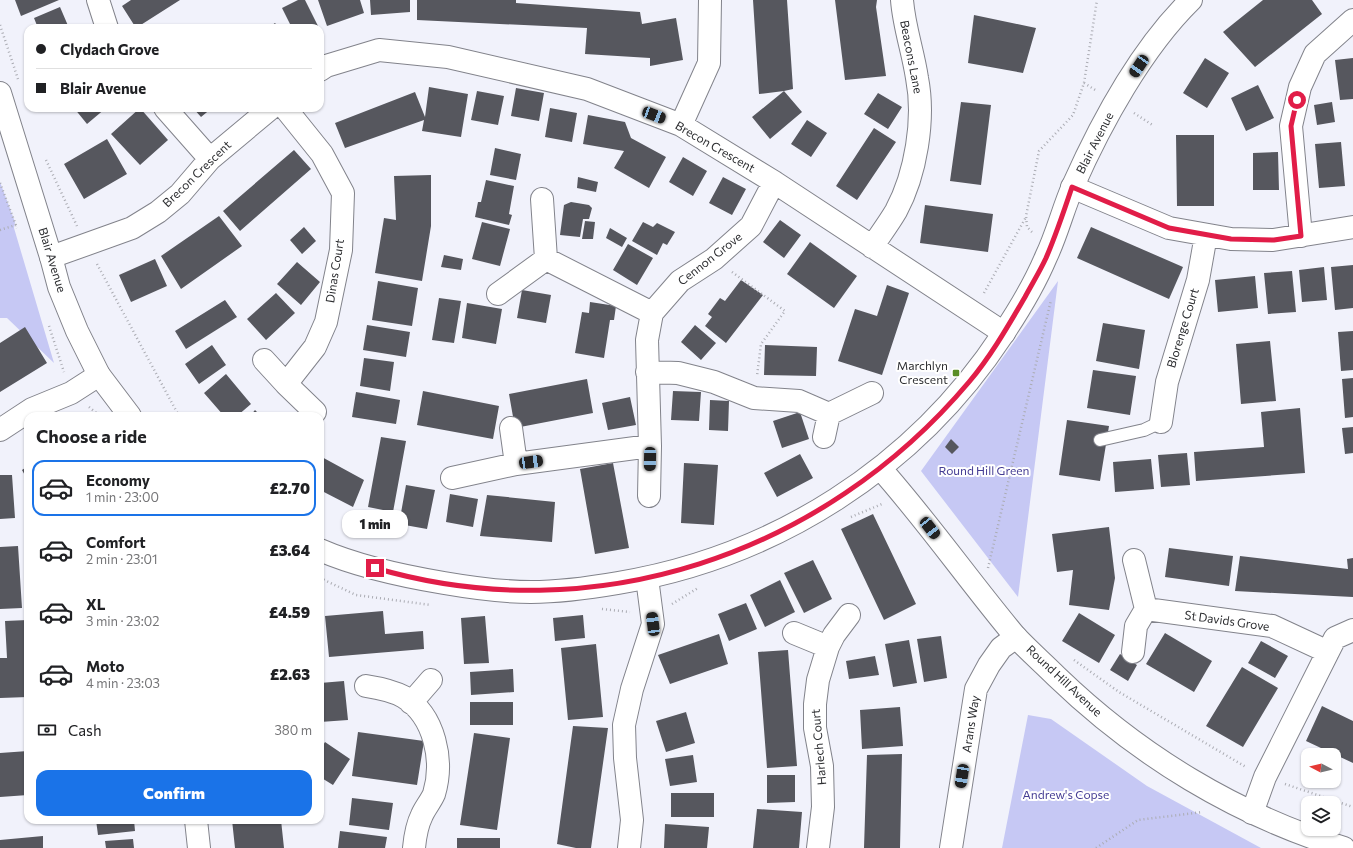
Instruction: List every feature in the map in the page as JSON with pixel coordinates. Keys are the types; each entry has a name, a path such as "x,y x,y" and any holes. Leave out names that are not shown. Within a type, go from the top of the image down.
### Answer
{"street":[{"path":"98,0 106,24"},
{"path":"681,125 710,63 710,0"},
{"name":"Beacons Lane","path":"872,247 896,210 912,172 921,113 917,78 903,20 902,0"},
{"name":"Blair Avenue","path":"324,551 403,576 487,590 540,592 592,588 647,578 716,559 773,536 842,497 880,468 927,425 969,381 1004,333 1032,285 1050,250 1072,187 1115,102 1147,53 1191,0"},
{"path":"1301,236 1291,126 1300,87 1315,54 1353,20"},
{"name":"Brecon Crescent","path":"324,67 379,50 448,57 587,89 681,125 774,182 1004,333"},
{"name":"Blair Avenue","path":"0,93 59,287 77,331 99,375 127,412"},
{"path":"168,112 210,159"},
{"name":"Brecon Crescent","path":"51,257 132,228 158,212 180,194 210,159 265,112"},
{"name":"Dinas Court","path":"286,384 315,347 326,322 341,250 343,193 322,154 288,112"},
{"name":"Cennon Grove","path":"652,313 680,281 714,259 751,226 774,182"},
{"path":"1072,187 1169,228 1231,239 1274,240 1353,227"},
{"path":"542,199 546,259"},
{"name":"Blorenge Court","path":"1161,422 1167,382 1198,280 1206,235"},
{"path":"498,294 546,259"},
{"path":"546,259 652,313 647,340 650,446 649,496"},
{"path":"264,360 315,412"},
{"path":"647,372 678,373 714,382 754,398 799,401 829,414 872,393"},
{"path":"27,412 71,392 99,375"},
{"path":"0,430 24,414"},
{"path":"824,437 829,414"},
{"path":"511,428 516,464"},
{"path":"452,478 516,464 650,446"},
{"name":"Round Hill Avenue","path":"880,468 903,494 1016,637 1087,706 1163,762 1219,796 1252,813 1315,839 1344,848"},
{"path":"1133,652 1136,626 1146,609 1134,560"},
{"path":"629,848 632,820 624,758 624,725 632,689 653,624 647,578"},
{"name":"St Davids Grove","path":"1146,609 1272,626 1328,652"},
{"name":"Harlech Court","path":"818,848 823,806 822,766 815,728 815,704 818,680 828,647 834,635 848,615"},
{"path":"1252,813 1264,777 1335,638 1353,630"},
{"path":"794,633 828,647"},
{"name":"Arans Way","path":"951,848 976,689 989,665 1002,648 1016,637"},
{"path":"411,703 431,680"},
{"path":"366,686 398,694 411,703 423,717 432,733 437,751 438,768 434,794 422,815 414,848"},
{"path":"196,824 199,848"}],"lane":[{"path":"1100,440 1144,430 1161,422"}],"path":[{"path":"1050,250 1027,227 1026,216 1039,151 1073,115 1084,83 1097,0"},
{"path":"0,24 20,84"},
{"path":"970,311 982,295 1026,216"},
{"path":"0,230 16,225"},
{"path":"714,259 785,311 761,344 754,398"},
{"path":"992,573 988,568 1051,300 1032,285"},
{"path":"1069,657 1119,692 1264,777 1353,807"},
{"path":"1096,848 1138,820 1204,811"}],"green space":[{"path":"0,182 15,222 14,228 54,363 7,318 0,318"},
{"name":"Round Hill Green","path":"1058,281 1018,597 921,471"},
{"name":"Andrew's Copse","path":"1028,715 1051,719 1147,786 1261,848 1002,848"}],"building":[{"path":"15,0 59,0 21,16"},
{"path":"131,0 180,0 142,24 133,24 122,6"},
{"path":"298,0 305,0 317,24 290,24 282,8"},
{"path":"318,0 360,0 364,13 327,26"},
{"path":"370,0 410,0 410,12 371,15"},
{"path":"417,0 516,0 516,3 640,12 642,24 676,18 683,60 650,66 650,58 585,54 587,28 417,20"},
{"path":"753,0 787,0 793,89 759,94"},
{"path":"835,0 877,0 876,7 886,76 845,80"},
{"path":"1263,0 1312,0 1322,14 1255,67 1223,32"},
{"path":"60,7 67,24 36,24 34,18"},
{"path":"974,15 1036,28 1023,73 968,63"},
{"path":"1205,58 1229,73 1207,108 1183,93"},
{"path":"1353,58 1353,99 1340,100 1335,60"},
{"path":"1258,85 1274,118 1246,131 1231,98"},
{"path":"429,87 468,94 461,137 422,131 424,120 345,148 335,123 415,92 425,117"},
{"path":"516,88 544,93 539,121 511,116"},
{"path":"477,91 504,96 498,125 471,120"},
{"path":"784,91 802,112 770,139 752,117"},
{"path":"878,93 902,107 888,129 864,114"},
{"path":"961,102 991,105 981,185 950,181"},
{"path":"1332,102 1335,122 1317,125 1314,105"},
{"path":"550,108 577,113 572,142 545,137"},
{"path":"77,112 101,112 87,124"},
{"path":"136,112 144,112 168,140 140,165 111,134"},
{"path":"197,112 207,112 201,117"},
{"path":"588,115 625,122 631,138 666,157 649,188 614,168 624,151 583,144"},
{"path":"807,120 827,133 811,157 791,144"},
{"path":"874,128 896,142 857,200 836,186"},
{"path":"1176,135 1214,135 1214,206 1177,206"},
{"path":"107,139 127,174 84,199 64,164"},
{"path":"1341,142 1345,186 1319,188 1315,144"},
{"path":"495,148 521,154 516,180 490,175"},
{"path":"294,150 311,169 240,231 223,211"},
{"path":"1278,152 1279,190 1253,190 1253,153"},
{"path":"683,157 707,171 693,196 669,182"},
{"path":"431,175 431,226 422,281 375,273 384,218 396,220 394,176"},
{"path":"578,177 598,182 596,192 577,188"},
{"path":"723,177 746,189 732,215 709,203"},
{"path":"486,180 514,186 509,214 512,215 509,225 475,217 478,202 481,202"},
{"path":"571,202 589,205 592,208 589,219 583,219 580,237 560,235 564,205"},
{"path":"925,205 993,214 988,252 920,243"},
{"path":"219,216 242,246 181,289 161,256"},
{"path":"780,220 801,235 784,258 763,242"},
{"path":"585,221 595,222 593,239 582,239"},
{"path":"482,222 510,229 500,266 472,259"},
{"path":"643,222 653,227 657,223 675,232 667,245 663,243 657,255 632,241"},
{"path":"304,227 316,241 302,254 290,240"},
{"path":"1091,227 1183,267 1169,299 1077,258"},
{"path":"610,228 627,238 622,247 606,238"},
{"path":"810,242 857,276 834,308 787,274"},
{"path":"628,244 653,258 637,285 613,270"},
{"path":"444,255 463,259 461,270 441,267"},
{"path":"155,259 167,286 131,302 119,275"},
{"path":"297,262 320,282 301,305 277,284"},
{"path":"1353,265 1353,308 1335,310 1331,267"},
{"path":"1324,267 1327,300 1302,302 1299,270"},
{"path":"1292,271 1296,312 1268,314 1264,273"},
{"path":"1255,276 1258,308 1218,312 1215,280"},
{"path":"741,280 763,295 726,343 705,326 712,317 708,314 720,298 725,301"},
{"path":"378,281 418,288 412,326 372,320"},
{"path":"887,285 909,293 882,375 838,361 855,309 877,316"},
{"path":"522,290 551,295 546,323 517,318"},
{"path":"276,293 295,313 266,340 247,319"},
{"path":"439,298 461,301 454,343 432,340"},
{"path":"225,300 237,317 186,349 175,331"},
{"path":"590,302 616,306 614,320 610,320 604,358 575,353 582,312 589,313"},
{"path":"467,303 502,309 496,344 462,338"},
{"path":"1103,323 1145,330 1139,369 1096,361"},
{"path":"367,325 410,332 406,357 363,350"},
{"path":"695,325 716,343 701,360 681,342"},
{"path":"25,327 47,363 0,392 0,343"},
{"path":"1353,331 1353,370 1341,371 1338,332"},
{"path":"1270,341 1276,401 1241,404 1236,344"},
{"path":"212,345 226,365 199,384 185,364"},
{"path":"765,345 817,347 816,376 764,375"},
{"path":"364,358 394,362 390,391 360,386"},
{"path":"1093,370 1136,376 1130,415 1087,408"},
{"path":"226,374 251,404 242,412 221,412 204,393"},
{"path":"1353,378 1353,417 1345,418 1342,379"},
{"path":"587,379 593,413 515,428 509,394"},
{"path":"423,391 499,406 493,439 417,425"},
{"path":"673,391 701,392 699,421 671,420"},
{"path":"356,392 400,400 396,424 352,417"},
{"path":"630,397 636,425 608,430 602,403"},
{"path":"710,400 729,401 728,431 709,430"},
{"path":"1300,408 1305,473 1196,481 1194,452 1264,447 1261,412"},
{"path":"800,412 809,439 782,448 773,421"},
{"path":"1067,420 1109,426 1100,481 1059,475"},
{"path":"1353,427 1353,453 1345,454 1342,428"},
{"path":"381,437 406,441 393,512 368,507"},
{"path":"951,439 959,447 952,454 945,447"},
{"path":"1187,453 1190,485 1161,487 1158,455"},
{"path":"800,454 813,478 777,497 764,473"},
{"path":"324,458 364,480 353,507 324,492"},
{"path":"1151,459 1154,489 1115,492 1113,462"},
{"path":"613,463 629,548 595,554 580,469"},
{"path":"684,463 718,465 714,525 681,523"},
{"path":"0,475 12,475 15,518 0,519"},
{"path":"406,485 435,490 427,529 399,524"},
{"path":"450,494 478,499 473,527 446,522"},
{"path":"487,495 555,502 552,542 480,536"},
{"path":"873,514 916,604 884,620 841,529"},
{"path":"1109,527 1115,578 1109,610 1069,605 1073,570 1057,572 1052,534"},
{"path":"18,546 22,608 0,609 0,547"},
{"path":"1169,548 1233,556 1229,586 1165,577"},
{"path":"1240,556 1348,569 1347,559 1353,558 1353,597 1235,591"},
{"path":"813,560 832,599 804,613 784,573"},
{"path":"780,580 795,612 765,627 750,595"},
{"path":"746,603 757,629 729,641 718,614"},
{"path":"383,611 385,634 423,631 424,649 329,657 325,616"},
{"path":"1079,613 1115,635 1099,663 1062,641"},
{"path":"583,615 585,638 555,641 553,618"},
{"path":"485,616 489,663 464,664 461,618"},
{"path":"24,620 24,697 0,698 0,658 7,658 5,621"},
{"path":"1165,633 1212,661 1194,692 1146,664"},
{"path":"719,634 728,664 670,684 658,655"},
{"path":"941,636 947,678 924,682 917,639"},
{"path":"909,640 917,683 893,687 885,644"},
{"path":"1261,641 1288,656 1275,678 1248,663"},
{"path":"596,644 603,717 568,720 561,648"},
{"path":"788,650 797,766 767,768 758,652"},
{"path":"1120,654 1137,665 1128,681 1110,670"},
{"path":"875,656 879,675 849,679 846,661"},
{"path":"1242,667 1278,688 1243,747 1206,726"},
{"path":"513,669 514,692 471,695 470,672"},
{"path":"344,681 348,720 324,722 324,683"},
{"path":"470,702 513,702 513,725 470,725"},
{"path":"1322,706 1353,721 1353,763 1341,757 1341,748 1321,748 1306,741"},
{"path":"900,707 903,746 862,749 860,710"},
{"path":"686,712 695,743 666,752 656,721"},
{"path":"573,726 608,728 591,848 576,848 557,844"},
{"path":"358,732 424,741 417,785 352,776"},
{"path":"474,733 510,738 497,830 460,825"},
{"path":"325,742 350,759 333,785 324,779"},
{"path":"24,751 24,795 0,797 0,753"},
{"path":"902,754 900,848 864,848 867,755"},
{"path":"693,755 697,782 670,786 665,759"},
{"path":"767,775 795,775 795,802 767,803"},
{"path":"671,793 714,793 714,817 671,817"},
{"path":"352,798 393,803 389,830 349,825"},
{"path":"757,809 802,812 799,848 753,848"},
{"path":"97,824 134,824 135,831 98,835"},
{"path":"232,824 281,824 284,848 235,848"},
{"path":"665,824 709,827 707,848 664,848"},
{"path":"340,831 387,837 385,848 338,848"},
{"path":"43,836 43,848 0,848 0,840"},
{"path":"457,838 500,838 500,848 457,848"},
{"path":"133,839 134,848 106,848 105,841"}],"place":[{"name":"Marchlyn Crescent","path":"956,373"}],"route":[{"path":"375,568 403,576 487,590 533,592 592,588 647,578 716,559 773,536 842,497 880,468 927,425 969,381 1004,333 1046,260 1072,187 1169,228 1231,239 1274,240 1301,236 1291,126 1297,100"}]}
